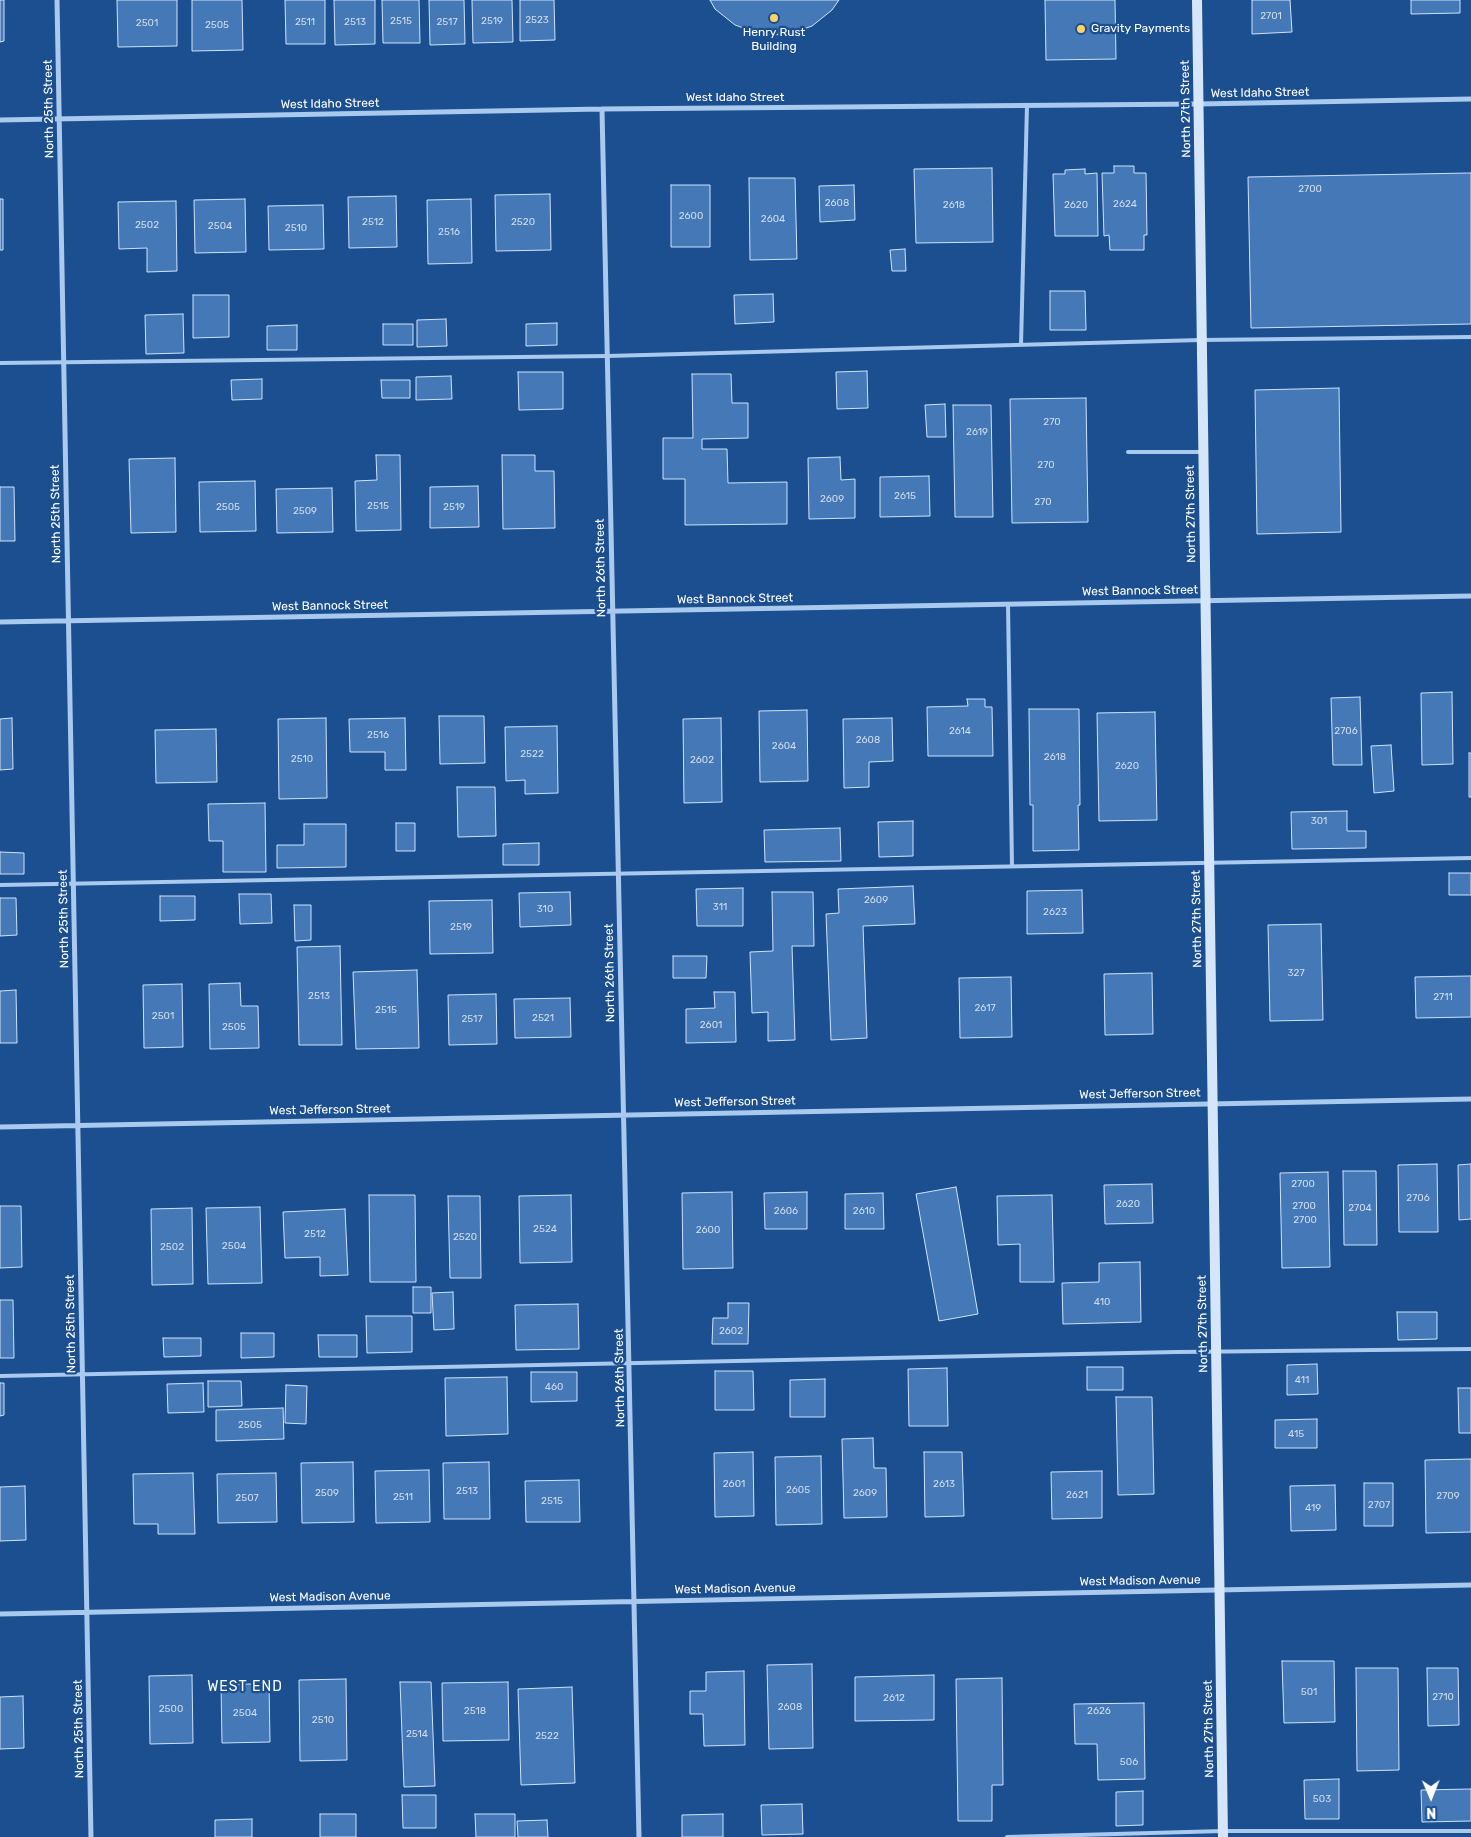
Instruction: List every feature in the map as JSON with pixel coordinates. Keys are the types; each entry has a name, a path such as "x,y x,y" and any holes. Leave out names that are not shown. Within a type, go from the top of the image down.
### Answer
{"street":[{"name":"North 25th Street","path":"57,0 91,1837"},
{"name":"North 27th Street","path":"1197,0 1223,1834"},
{"name":"West Idaho Street","path":"0,120 602,109 1471,100"},
{"name":"North 26th Street","path":"602,109 639,1837"},
{"name":"West Bannock Street","path":"0,622 1471,596"},
{"name":"West Jefferson Street","path":"0,1127 1471,1099"},
{"name":"West Madison Avenue","path":"0,1614 1471,1585"}],"lane":[{"path":"1021,345 1027,105"},
{"path":"0,362 607,356 1201,340 1471,337"},
{"path":"1128,452 1203,452"},
{"path":"1008,604 1012,866"},
{"path":"0,885 1471,858"},
{"path":"0,1376 1216,1352 1471,1350"},
{"path":"1007,1837 1471,1831"}],"building":[{"path":"0,0 4,0 4,41 0,42"},
{"path":"117,0 177,0 177,46 118,47"},
{"path":"192,0 242,0 243,50 192,51"},
{"path":"285,0 325,0 325,44 286,44"},
{"path":"334,0 375,0 375,44 335,45"},
{"path":"382,0 419,0 420,43 383,43"},
{"path":"429,0 464,0 465,44 430,45"},
{"path":"472,0 512,0 513,42 473,43"},
{"path":"520,0 554,0 555,40 520,41"},
{"name":"Henry Rust Building","path":"710,0 839,0 832,10 812,26 787,35 760,34 735,25 715,9"},
{"name":"Gravity Payments","path":"1045,0 1115,0 1116,59 1046,60"},
{"path":"1252,0 1290,0 1292,32 1252,34"},
{"path":"1411,0 1460,0 1460,13 1411,14"},
{"path":"1114,166 1134,166 1134,173 1146,173 1147,235 1144,235 1144,250 1110,250 1109,235 1104,236 1102,173 1114,173"},
{"path":"992,168 993,242 916,243 914,169"},
{"path":"1085,169 1085,174 1097,173 1098,236 1055,236 1053,174 1065,174 1065,170"},
{"path":"1471,173 1471,324 1251,328 1248,177"},
{"path":"749,178 795,178 797,259 750,260"},
{"path":"671,185 710,185 710,247 671,247"},
{"path":"854,185 855,220 820,222 819,186"},
{"path":"550,194 551,250 496,251 495,195"},
{"path":"396,196 397,247 349,248 348,197"},
{"path":"0,199 3,199 3,250 0,250"},
{"path":"245,199 246,252 195,253 194,200"},
{"path":"471,199 472,263 428,264 427,200"},
{"path":"176,201 177,271 147,272 147,248 119,249 118,202"},
{"path":"323,205 324,249 269,250 268,206"},
{"path":"905,249 906,271 892,271 890,250"},
{"path":"1050,291 1085,291 1086,330 1050,330"},
{"path":"773,294 774,322 735,324 734,295"},
{"path":"193,295 229,295 229,337 193,338"},
{"path":"183,314 184,353 146,354 145,315"},
{"path":"446,319 447,346 417,347 417,320"},
{"path":"557,323 557,345 526,346 526,324"},
{"path":"383,324 413,324 413,345 383,345"},
{"path":"297,325 297,350 267,350 267,326"},
{"path":"867,371 868,408 837,409 836,372"},
{"path":"518,372 563,372 563,409 519,410"},
{"path":"692,374 731,374 732,403 748,403 748,438 702,439 702,449 727,449 728,483 787,482 787,524 685,525 685,479 663,479 663,438 693,438"},
{"path":"451,376 452,399 416,400 416,377"},
{"path":"262,379 262,399 232,400 231,380"},
{"path":"381,380 410,380 410,398 382,398"},
{"path":"1339,388 1341,532 1257,534 1255,390"},
{"path":"1086,398 1088,522 1012,523 1010,399"},
{"path":"945,404 946,437 927,437 925,405"},
{"path":"953,405 991,405 993,517 955,517"},
{"path":"376,455 400,455 401,530 356,531 355,481 377,480"},
{"path":"502,455 535,455 535,471 554,471 555,528 503,529"},
{"path":"840,457 841,480 855,479 855,518 809,519 808,458"},
{"path":"175,458 176,532 131,533 129,459"},
{"path":"929,476 930,516 880,517 880,477"},
{"path":"255,481 256,531 200,532 199,482"},
{"path":"478,486 479,527 430,528 430,487"},
{"path":"0,487 14,487 15,541 0,541"},
{"path":"332,488 333,532 277,533 276,489"},
{"path":"1452,692 1453,764 1422,765 1421,693"},
{"path":"1360,697 1362,765 1333,765 1331,698"},
{"path":"967,699 985,699 985,707 992,707 993,756 928,756 927,707 968,706"},
{"path":"1029,709 1079,709 1079,850 1033,851 1033,805 1030,805"},
{"path":"807,710 808,781 760,782 759,711"},
{"path":"1155,712 1157,820 1099,821 1097,713"},
{"path":"439,716 484,716 485,763 440,764"},
{"path":"12,718 13,769 0,770 0,719"},
{"path":"326,718 327,798 279,799 278,719"},
{"path":"405,718 406,770 385,770 385,752 350,752 349,719"},
{"path":"721,718 722,802 684,803 683,719"},
{"path":"892,718 893,761 869,762 869,787 844,788 843,719"},
{"path":"557,726 558,793 525,794 525,780 506,781 505,727"},
{"path":"216,729 217,782 156,783 155,730"},
{"path":"1391,745 1394,791 1374,793 1371,746"},
{"path":"1469,753 1471,753 1471,797 1469,797"},
{"path":"457,787 495,787 496,836 458,837"},
{"path":"265,803 266,872 223,872 223,841 209,841 208,804"},
{"path":"1347,811 1347,831 1366,831 1366,848 1292,849 1291,812"},
{"path":"913,821 913,856 879,857 878,822"},
{"path":"396,823 415,823 415,851 396,851"},
{"path":"304,824 346,824 346,867 277,868 277,845 304,845"},
{"path":"840,828 841,861 765,862 764,830"},
{"path":"539,843 539,865 503,865 503,844"},
{"path":"0,852 24,853 24,874 0,874"},
{"path":"1449,873 1471,873 1471,895 1449,895"},
{"path":"913,886 915,924 863,926 867,1038 831,1040 826,914 839,913 838,889"},
{"path":"743,888 743,926 697,926 696,889"},
{"path":"1082,890 1083,933 1027,934 1027,891"},
{"path":"570,892 571,925 520,927 519,893"},
{"path":"772,892 813,892 814,946 792,946 795,1040 768,1041 768,1012 752,1013 750,952 773,951"},
{"path":"239,894 271,894 272,923 240,924"},
{"path":"160,896 195,896 195,920 160,921"},
{"path":"0,898 16,898 17,935 0,936"},
{"path":"492,900 493,953 430,954 429,901"},
{"path":"294,905 311,905 311,940 295,941"},
{"path":"1321,924 1323,1020 1270,1021 1268,925"},
{"path":"340,946 342,1045 299,1045 297,947"},
{"path":"673,956 707,956 706,978 673,978"},
{"path":"417,970 419,1048 356,1049 353,972"},
{"path":"1152,973 1153,1034 1105,1035 1104,974"},
{"path":"1471,976 1471,1017 1416,1018 1415,977"},
{"path":"1011,977 1012,1037 960,1038 959,978"},
{"path":"240,983 241,1006 258,1006 259,1048 210,1049 209,984"},
{"path":"182,984 183,1047 144,1048 143,985"},
{"path":"16,990 17,1043 0,1043 0,991"},
{"path":"714,992 735,992 736,1042 686,1043 686,1009 715,1008"},
{"path":"496,994 497,1044 449,1045 448,995"},
{"path":"570,998 571,1037 515,1038 514,999"},
{"path":"1437,1164 1438,1232 1399,1232 1398,1165"},
{"path":"1471,1164 1471,1219 1459,1220 1458,1165"},
{"path":"1343,1171 1376,1171 1377,1245 1344,1245"},
{"path":"1328,1172 1330,1267 1282,1268 1280,1173"},
{"path":"1152,1184 1153,1223 1105,1224 1104,1185"},
{"path":"956,1187 978,1314 939,1321 916,1194"},
{"path":"732,1192 733,1268 683,1269 682,1193"},
{"path":"807,1192 807,1229 765,1229 764,1193"},
{"path":"883,1193 884,1229 845,1229 845,1194"},
{"path":"369,1195 415,1195 416,1282 370,1282"},
{"path":"571,1195 572,1262 520,1263 519,1196"},
{"path":"1052,1195 1054,1282 1020,1282 1020,1244 998,1245 997,1196"},
{"path":"448,1196 480,1196 481,1278 450,1278"},
{"path":"0,1206 21,1206 22,1267 0,1268"},
{"path":"260,1207 262,1283 208,1284 206,1208"},
{"path":"192,1208 193,1284 152,1285 151,1209"},
{"path":"345,1209 348,1275 320,1276 320,1257 285,1258 283,1212"},
{"path":"1140,1262 1141,1322 1063,1324 1062,1283 1099,1282 1099,1263"},
{"path":"413,1287 431,1287 431,1313 413,1313"},
{"path":"453,1292 454,1329 434,1330 432,1293"},
{"path":"0,1300 13,1300 14,1358 0,1358"},
{"path":"728,1303 749,1303 748,1344 712,1344 713,1318 728,1318"},
{"path":"578,1304 579,1349 516,1350 515,1305"},
{"path":"1397,1312 1437,1312 1437,1339 1398,1340"},
{"path":"366,1316 412,1316 412,1352 367,1353"},
{"path":"241,1333 274,1333 274,1357 241,1358"},
{"path":"318,1335 357,1335 357,1357 319,1357"},
{"path":"163,1338 201,1338 201,1356 164,1357"},
{"path":"1317,1364 1318,1394 1287,1395 1287,1365"},
{"path":"1087,1367 1123,1367 1123,1390 1087,1390"},
{"path":"947,1368 948,1426 909,1426 908,1369"},
{"path":"715,1371 753,1371 754,1410 715,1410"},
{"path":"531,1372 577,1372 577,1401 531,1402"},
{"path":"507,1377 508,1434 446,1436 445,1378"},
{"path":"825,1379 825,1417 790,1417 790,1380"},
{"path":"208,1381 241,1381 242,1406 208,1407"},
{"path":"0,1383 4,1383 4,1415 0,1416"},
{"path":"203,1383 204,1412 168,1413 167,1384"},
{"path":"286,1385 307,1386 306,1424 285,1423"},
{"path":"1458,1388 1471,1388 1471,1433 1459,1433"},
{"path":"1116,1397 1152,1397 1154,1494 1118,1495"},
{"path":"283,1408 284,1439 216,1441 216,1410"},
{"path":"1317,1419 1317,1448 1275,1448 1275,1420"},
{"path":"873,1438 874,1468 886,1468 887,1517 844,1518 842,1439"},
{"path":"753,1452 754,1516 715,1517 714,1453"},
{"path":"924,1452 962,1452 964,1516 925,1517"},
{"path":"821,1456 822,1524 776,1525 775,1457"},
{"path":"1471,1459 1471,1532 1426,1533 1425,1460"},
{"path":"353,1462 354,1522 302,1523 301,1463"},
{"path":"489,1462 490,1519 444,1519 443,1463"},
{"path":"429,1470 430,1522 376,1523 375,1471"},
{"path":"1102,1471 1102,1518 1052,1519 1051,1472"},
{"path":"193,1473 195,1534 158,1534 158,1524 134,1524 133,1474"},
{"path":"276,1473 277,1522 218,1523 217,1474"},
{"path":"579,1480 580,1522 526,1522 525,1481"},
{"path":"1364,1483 1393,1483 1393,1526 1364,1526"},
{"path":"1335,1485 1336,1530 1291,1531 1290,1486"},
{"path":"25,1486 26,1540 0,1541 0,1487"},
{"path":"1282,1661 1334,1661 1335,1722 1284,1723"},
{"path":"812,1664 813,1748 769,1749 767,1665"},
{"path":"1356,1668 1398,1668 1399,1770 1357,1771"},
{"path":"1427,1668 1458,1668 1459,1725 1428,1726"},
{"path":"744,1671 745,1745 704,1746 703,1714 690,1714 690,1691 706,1691 706,1672"},
{"path":"192,1675 193,1743 150,1744 149,1676"},
{"path":"934,1675 934,1720 855,1721 855,1677"},
{"path":"1002,1678 1003,1785 992,1785 992,1821 958,1821 956,1679"},
{"path":"346,1679 347,1760 300,1761 299,1680"},
{"path":"400,1682 431,1682 435,1786 404,1787"},
{"path":"508,1682 509,1740 443,1741 442,1683"},
{"path":"221,1684 269,1684 270,1742 222,1743"},
{"path":"572,1687 575,1783 521,1785 518,1689"},
{"path":"23,1696 24,1748 0,1749 0,1697"},
{"path":"1144,1703 1145,1779 1098,1780 1097,1744 1075,1744 1074,1704"},
{"path":"1339,1779 1339,1819 1305,1819 1304,1780"},
{"path":"1471,1789 1471,1821 1422,1822 1421,1790"},
{"path":"1143,1791 1143,1825 1116,1826 1116,1792"},
{"path":"402,1795 436,1795 436,1828 403,1828"},
{"path":"802,1804 803,1834 762,1835 761,1805"},
{"path":"320,1814 356,1814 356,1837 320,1837"},
{"path":"475,1814 515,1814 515,1837 476,1837"},
{"path":"723,1814 723,1837 682,1837 682,1815"},
{"path":"252,1819 252,1837 215,1837 215,1820"},
{"path":"547,1820 548,1837 518,1837 517,1821"}],"place":[{"name":"Henry Rust Building","path":"774,18"},
{"name":"Gravity Payments","path":"1081,29"}],"district":[{"name":"WEST END","path":"245,1687"}]}
